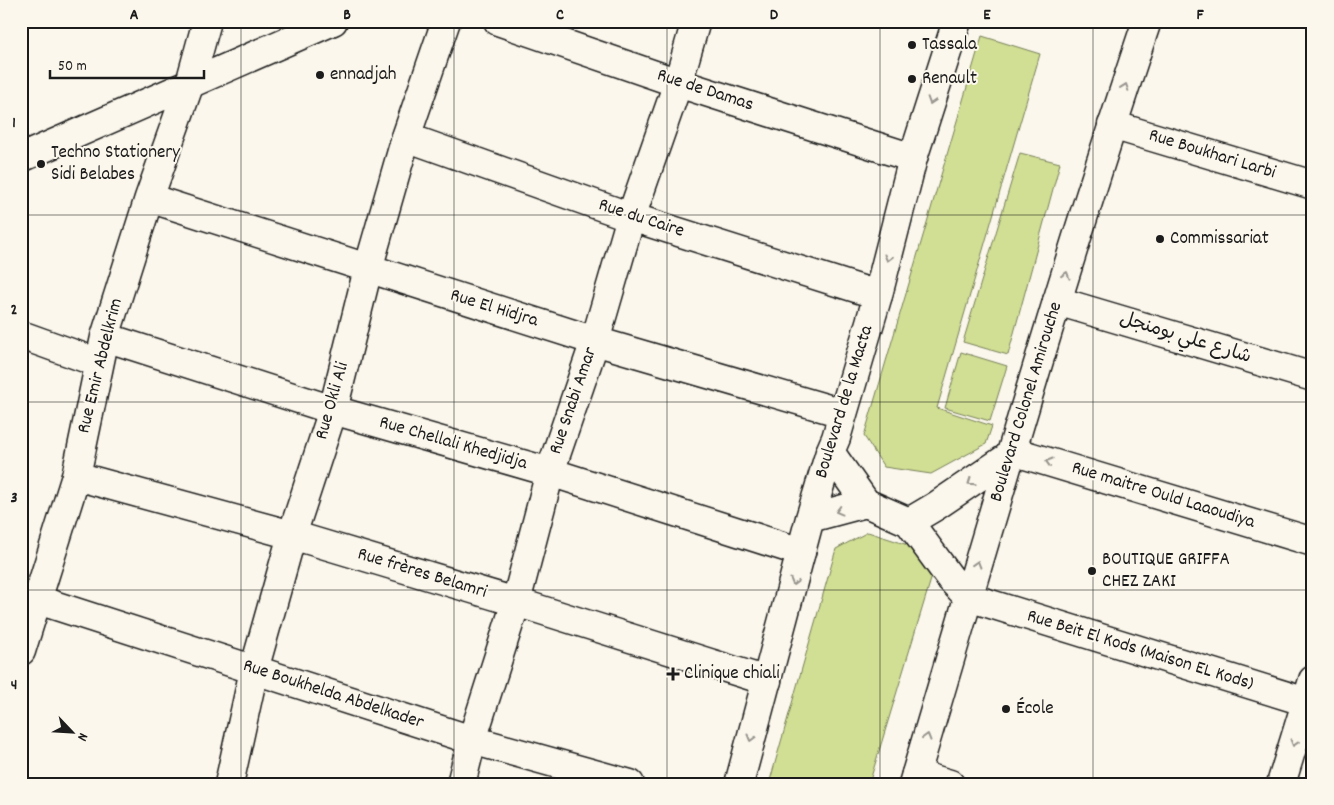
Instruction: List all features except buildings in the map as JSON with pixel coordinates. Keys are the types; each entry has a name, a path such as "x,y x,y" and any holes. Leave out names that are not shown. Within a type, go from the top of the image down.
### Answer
{"street":[{"name":"Rue Emir Abdelkrim","path":"21,651 76,476 102,350 149,198 190,83 207,21"},
{"path":"21,158 333,21"},
{"name":"Rue Okli Ali","path":"229,784 254,670 292,535 333,410 368,269 406,138 446,21"},
{"name":"Rue de Damas","path":"498,21 678,83 913,158"},
{"name":"Rue Snabi Amar","path":"462,784 472,740 516,602 550,472 595,341 631,217 678,83 696,21"},
{"name":"Boulevard de la Macta","path":"739,784 810,518 836,438 878,295 913,158 956,21"},
{"name":"Boulevard Colonel Amirouche","path":"914,779 1112,125 1147,21"},
{"name":"Rue Boukhari Larbi","path":"1112,125 1313,185"},
{"name":"Rue du Caire","path":"406,138 631,217 878,295"},
{"name":"Rue El Hidjra","path":"149,198 595,341 842,413"},
{"name":"شارع علي بومنجل","path":"1058,301 1313,377"},
{"name":"Rue Chellali Khedjidja","path":"21,335 102,350 333,410 550,472 801,552"},
{"path":"830,452 866,503 909,522 950,578 968,597"},
{"path":"909,522 944,501 1012,453"},
{"name":"Rue maitre Ould Laaoudiya","path":"1012,453 1313,542"},
{"name":"Rue frères Belamri","path":"76,476 292,535 516,602 767,682"},
{"path":"810,518 866,503"},
{"name":"Rue Beit El Kods (Maison EL Kods)","path":"968,597 1311,695"},
{"name":"Rue Boukhelda Abdelkader","path":"38,600 472,740 619,782"},
{"path":"1281,784 1311,695"},
{"path":"914,779 950,784"}],"green space":[{"path":"982,36 1040,54 937,408 992,426 986,444 931,474 884,467 864,436"},
{"path":"1020,153 1060,163 1008,355 963,342"},
{"path":"961,352 1007,366 990,421 945,408"},
{"path":"868,532 914,547 932,576 869,784 769,784 836,549"}],"place":[{"name":"Tassala","path":"912,45"},
{"name":"ennadjah","path":"320,75"},
{"name":"Renault","path":"912,79"},
{"name":"Techno Stationery Sidi Belabes","path":"41,164"},
{"name":"Commissariat","path":"1160,239"},
{"name":"BOUTIQUE GRIFFA CHEZ ZAKI","path":"1092,571"},
{"name":"Clinique chiali","path":"673,674"},
{"name":"École","path":"1006,709"}]}
